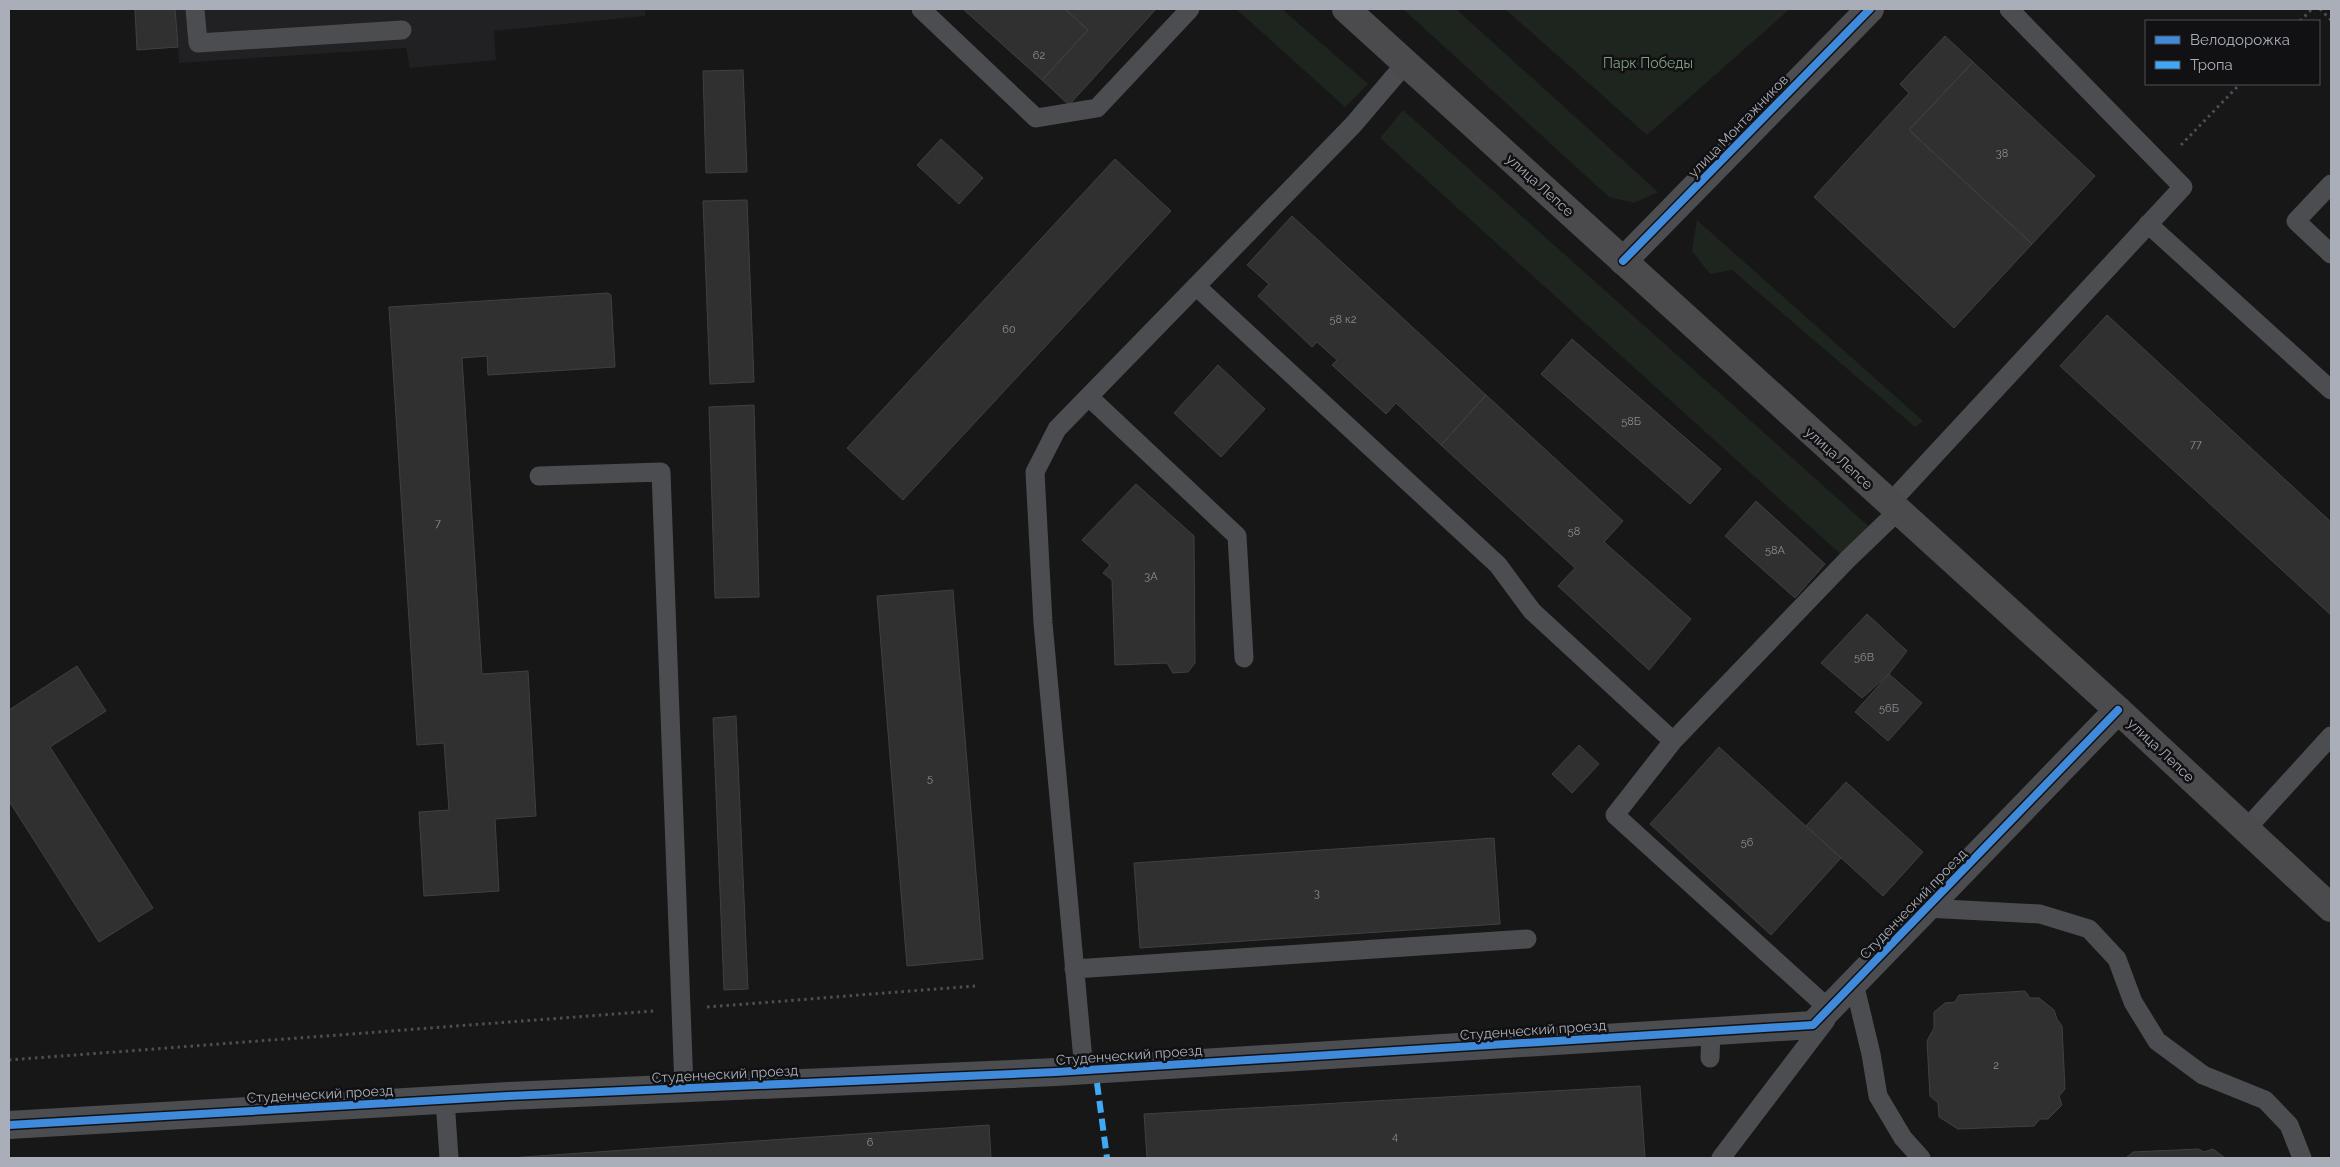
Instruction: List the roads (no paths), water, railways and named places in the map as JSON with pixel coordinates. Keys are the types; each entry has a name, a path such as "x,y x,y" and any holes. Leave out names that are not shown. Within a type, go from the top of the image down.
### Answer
{"main road":[{"name":"улица Лепсе","path":"1346,9 2118,710 2331,908"}],"street":[{"name":"улица Монтажников","path":"1623,260 1870,9"},
{"name":"Студенческий проезд","path":"9,1125 445,1100 1084,1071 1813,1025 2118,710"}],"lane":[{"path":"196,9 198,43 402,30"},
{"path":"920,9 1036,118 1097,108 1190,9"},
{"path":"1829,1009 1615,815 1673,741 1841,567 2183,187 2009,9"},
{"path":"1084,1071 1043,623 1035,472 1057,429 1353,125 1405,64"},
{"path":"2331,184 2296,221 2331,254"},
{"path":"2148,224 2331,390"},
{"path":"1196,286 1498,565 1532,611 1673,741"},
{"path":"1089,397 1237,536 1244,658"},
{"path":"539,476 661,472 684,1088"},
{"path":"2247,828 2331,736"},
{"path":"1926,908 2040,914 2089,929 2117,959 2133,1002 2156,1040 2203,1075 2265,1100 2289,1125 2302,1158"},
{"path":"1074,969 1527,939"},
{"path":"1721,1158 1854,983"},
{"path":"1854,983 1871,1054 1878,1096 1903,1138 1921,1158"},
{"path":"1710,1058 1711,1031"},
{"path":"445,1100 449,1158"}],"park label":[{"name":"Парк Победы","path":"1648,63"}]}
